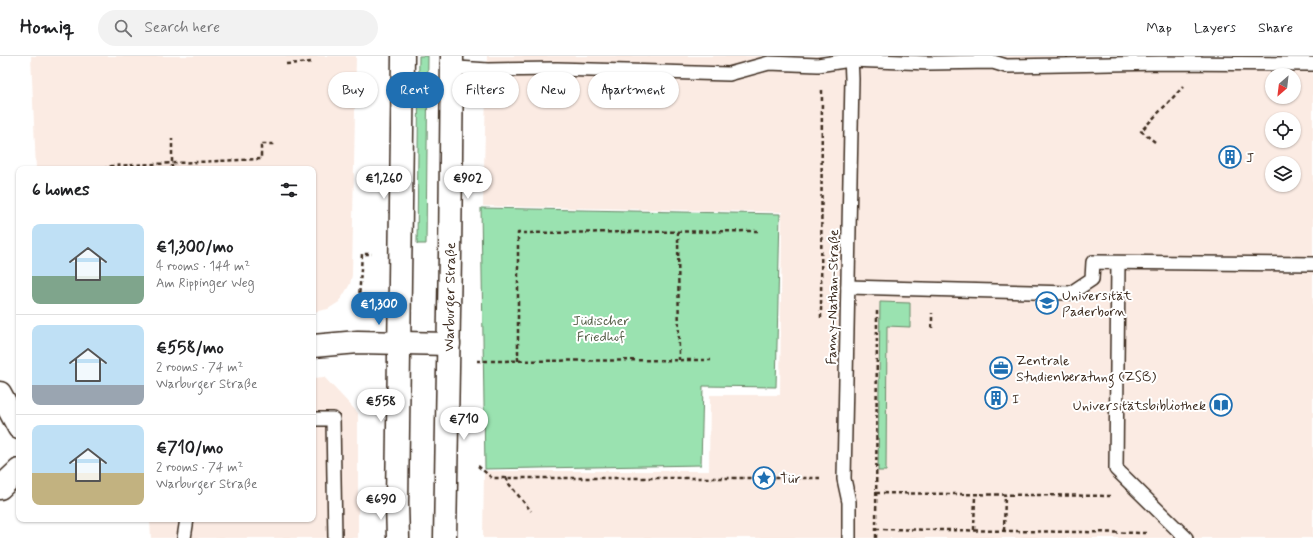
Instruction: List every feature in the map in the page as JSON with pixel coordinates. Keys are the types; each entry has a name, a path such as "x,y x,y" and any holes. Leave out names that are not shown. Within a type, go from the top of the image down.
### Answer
{"main road":[{"path":"398,538 397,504 403,56"},
{"name":"Warburger Straße","path":"445,538 452,63"},
{"path":"316,346 358,342 449,344"},
{"path":"0,393 16,422"},
{"path":"0,488 16,473"}],"lane":[{"path":"452,63 458,68 488,70 557,68 729,74 769,63 818,65 851,58 929,63 993,62 1006,66 1160,60 1313,64"},
{"name":"Fanny-Nathan-Straße","path":"849,538 849,502 844,479 852,79 851,58"},
{"path":"848,287 1071,293 1092,279 1093,262 1313,264"},
{"path":"1118,263 1116,469 1183,536"},
{"path":"316,419 333,419 335,538"},
{"path":"184,538 187,522"}],"path":[{"path":"286,64 312,62"},
{"name":"Fanny-Nathan-Straße","path":"821,320 822,82"},
{"path":"1155,142 1141,131 1186,84"},
{"path":"172,139 172,166"},
{"path":"112,166 261,159 260,144 274,144"},
{"path":"518,361 518,233 760,231"},
{"path":"678,232 679,360"},
{"path":"358,314 362,254"},
{"path":"876,538 877,288"},
{"path":"932,314 932,328"},
{"path":"474,360 483,362 711,360"},
{"path":"478,466 492,478 759,478"},
{"path":"759,470 768,470 768,478 768,484 759,485 759,470"},
{"path":"821,470 821,483"},
{"path":"505,477 530,511"},
{"path":"768,478 821,478"},
{"path":"876,493 1144,496"},
{"path":"974,530 975,495"},
{"path":"1004,531 1005,495"},
{"path":"876,529 974,530 1183,536"}],"shaded area":[{"path":"31,56 356,56 356,72 328,72 328,108 355,108 352,275 350,284 339,302 328,309 316,311 316,166 36,166"},
{"name":"Universität Paderborn","path":"487,56 1313,56 1313,538 483,538 484,471 709,471 710,395 780,395 782,212 483,206 486,108 519,108 519,72 487,72"},
{"path":"324,377 358,413 358,538 151,538 150,522 316,522 316,378"}],"green space":[{"path":"419,56 428,56 428,72 419,72"},
{"path":"418,108 427,108 426,244 417,244"},
{"name":"Jüdischer Friedhof","path":"481,208 780,214 776,387 703,386 701,465 485,469"},
{"path":"880,302 910,303 910,327 887,326 886,471 878,471"}],"place":[{"name":"J","path":"1230,157"},
{"name":"Universität Paderborn","path":"1047,303"},
{"name":"Zentrale Studienberatung (ZSB)","path":"1001,368"},
{"name":"I","path":"996,398"},
{"name":"Universitätsbibliothek","path":"1221,405"},
{"name":"Tür","path":"764,478"}]}
